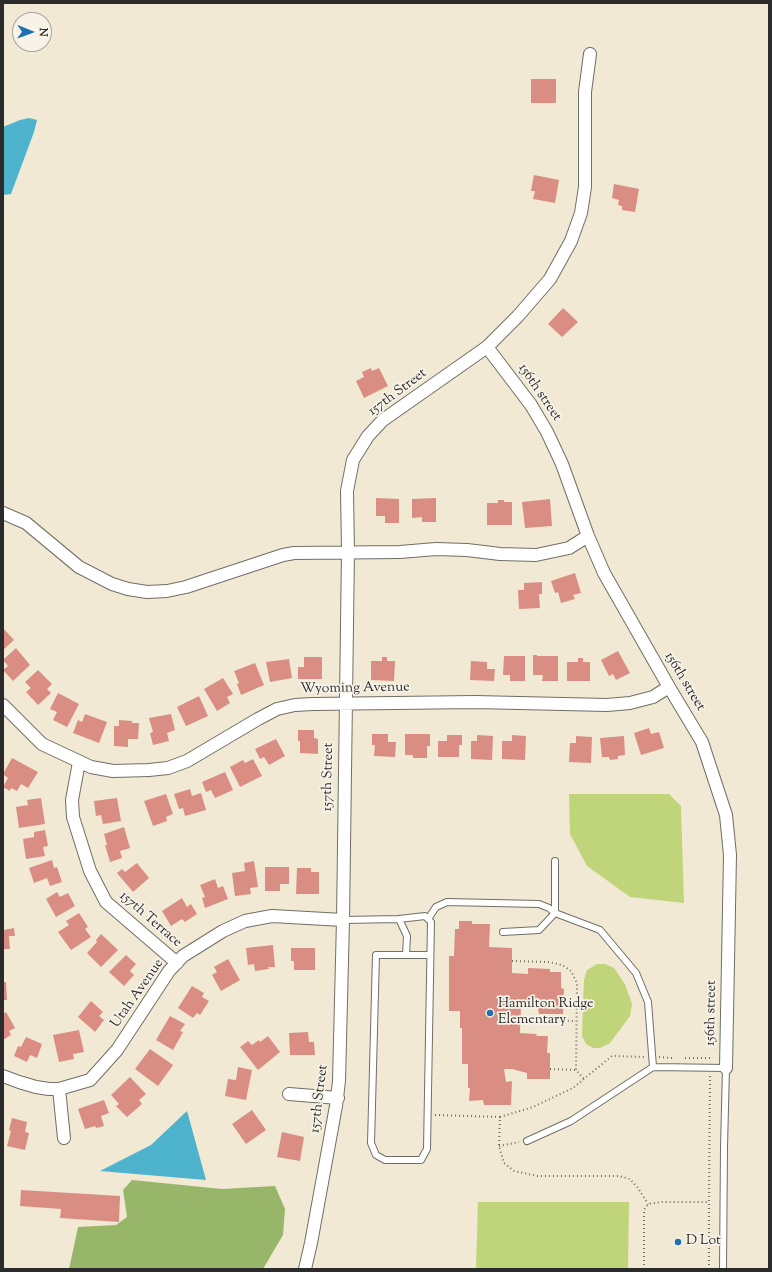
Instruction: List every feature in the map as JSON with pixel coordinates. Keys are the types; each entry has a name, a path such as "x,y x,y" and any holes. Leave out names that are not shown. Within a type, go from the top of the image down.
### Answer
{"street":[{"name":"157th Street","path":"305,1269 338,1098 343,920 348,552 347,491 353,460 368,436 383,420 487,347 518,316 550,279 571,241 581,213 585,187 585,92 590,54"},
{"name":"156th street","path":"487,347 532,405 547,432 562,464 588,536 604,573 702,742 726,815 730,855 726,1068"},
{"path":"3,513 26,523 78,567 112,584 147,592 177,590 294,553 400,552 436,549 536,555 569,548 588,536"},
{"name":"Wyoming Avenue","path":"3,705 42,744 91,768 113,771 168,768 187,761 258,718 277,709 295,705 476,702 607,705 630,703 652,697 669,687"},
{"name":"157th Terrace","path":"79,762 72,800 73,817 90,871 106,902 177,964"},
{"name":"Utah Avenue","path":"59,1089 90,1080 117,1050 169,971 183,956 223,931 245,921 272,916 343,920"},
{"path":"3,1076 36,1087 59,1089 64,1138"},
{"path":"289,1094 338,1098"}],"lane":[{"path":"503,932 539,930 555,913 555,861"},
{"path":"428,919 436,907 447,902 539,904 549,908 555,913 600,930 636,973 648,1002 653,1067"},
{"path":"343,920 425,916 431,922 428,1149 421,1160 385,1160 376,1155 371,1143 376,955 430,955"},
{"path":"399,918 407,936 406,955"},
{"path":"527,1141 571,1121 653,1067 726,1068 723,1269"}],"path":[{"path":"512,962 549,962 562,964 571,971 576,982 576,1070 584,1079"},
{"path":"520,1018 533,1020 576,1021"},
{"path":"428,1115 500,1117 534,1108 573,1088 612,1056 652,1056 675,1059"},
{"path":"682,1058 710,1058 708,1202 710,1269"},
{"path":"550,1069 576,1070"},
{"path":"500,1117 499,1146 504,1163 514,1171 537,1176 619,1176 630,1179 648,1204"},
{"path":"499,1146 527,1141"},
{"path":"644,1269 644,1210 648,1204 662,1202 708,1202"}],"green space":[{"path":"569,794 669,794 681,806 684,903 630,897 587,866 570,834"},
{"path":"597,964 605,964 614,968 625,984 632,1004 630,1016 610,1043 600,1048 593,1048 586,1044 582,1036 584,980 587,970"},
{"path":"132,1180 222,1189 275,1186 285,1209 283,1235 263,1269 69,1269 78,1227 116,1225 127,1217 123,1190"},
{"path":"478,1202 629,1202 628,1269 476,1269"}],"water":[{"path":"29,118 37,120 34,132 11,194 3,195 3,127"},
{"path":"187,1111 206,1180 100,1171 151,1145"}],"building":[{"path":"531,79 556,79 556,103 531,103"},
{"path":"534,175 559,180 555,203 533,199 535,191 531,191"},
{"path":"614,184 639,189 635,212 622,210 622,206 618,205 619,200 612,198"},
{"path":"563,308 578,322 562,337 548,324"},
{"path":"371,368 372,371 379,368 388,386 364,398 356,381 364,377 362,372"},
{"path":"376,498 399,499 399,523 385,523 385,516 376,516"},
{"path":"436,498 436,522 422,522 422,517 412,518 412,499"},
{"path":"550,499 552,526 525,528 522,502"},
{"path":"498,500 512,502 512,525 487,525 487,503 498,503"},
{"path":"575,573 581,593 573,595 575,599 561,603 558,592 555,593 551,581"},
{"path":"542,582 542,594 539,594 540,608 519,609 518,590 524,590 524,583"},
{"path":"3,628 14,640 3,650"},
{"path":"16,648 30,665 13,681 3,670 8,666 3,660"},
{"path":"618,651 630,673 616,680 613,674 609,676 601,660"},
{"path":"533,655 558,656 558,681 542,681 543,675 533,675"},
{"path":"504,656 525,656 525,681 510,681 510,675 503,675"},
{"path":"304,657 322,657 322,679 298,679 298,667 304,667"},
{"path":"382,657 387,657 387,661 395,661 394,681 371,680 371,661 382,661"},
{"path":"578,658 583,658 583,662 590,662 590,681 567,681 567,662 578,662"},
{"path":"289,659 292,678 270,682 266,662"},
{"path":"471,661 487,662 487,669 495,669 494,681 470,680"},
{"path":"255,663 264,685 241,695 237,684 239,683 234,671"},
{"path":"38,670 52,684 47,689 51,693 38,705 26,692 31,688 25,682"},
{"path":"223,678 233,694 227,697 230,703 217,711 204,689"},
{"path":"58,693 79,704 67,727 53,720 57,712 50,709"},
{"path":"199,696 208,716 186,726 177,707"},
{"path":"85,714 107,722 99,743 73,733 78,720 82,722"},
{"path":"171,714 175,730 167,733 169,741 153,745 150,733 153,732 149,718"},
{"path":"119,720 139,723 138,739 128,739 128,747 114,746 114,726 119,726"},
{"path":"649,728 651,734 659,732 664,748 641,755 634,733"},
{"path":"298,730 314,730 314,738 318,739 318,754 300,753"},
{"path":"372,734 388,734 388,742 396,742 395,757 374,756 375,745 372,745"},
{"path":"405,734 430,734 430,746 427,746 427,758 413,758 413,755 405,755"},
{"path":"447,735 462,735 462,745 459,745 459,757 438,757 438,741 447,741"},
{"path":"477,735 493,736 492,760 471,759 471,741 477,741"},
{"path":"512,735 526,736 525,760 502,759 502,741 512,741"},
{"path":"576,736 592,737 591,763 569,762 570,743 576,743"},
{"path":"624,736 625,755 618,756 618,759 610,760 609,757 602,757 600,738"},
{"path":"276,739 285,756 269,765 264,757 260,759 255,749"},
{"path":"12,758 38,772 28,788 21,784 17,791 11,788 10,791 3,787 8,778 3,774"},
{"path":"253,759 262,776 240,787 230,767 243,760 245,763"},
{"path":"225,772 233,790 215,798 211,790 206,792 202,782"},
{"path":"190,789 192,796 201,793 206,810 185,816 183,808 179,809 174,794"},
{"path":"166,794 173,814 166,817 167,821 153,826 144,801"},
{"path":"41,798 45,824 19,828 16,807 28,805 27,800"},
{"path":"117,798 121,821 103,824 101,815 96,816 94,801"},
{"path":"124,827 130,848 120,851 122,858 110,862 105,845 107,845 104,834"},
{"path":"45,830 48,846 43,847 45,856 26,859 23,839 34,837 34,832"},
{"path":"52,860 54,868 57,867 62,882 50,886 47,878 34,883 29,868"},
{"path":"254,861 258,887 250,888 251,894 235,896 232,873 245,871 244,863"},
{"path":"137,863 149,878 133,892 117,873 122,869 125,872"},
{"path":"265,867 289,867 289,884 280,884 280,891 265,891"},
{"path":"297,868 311,868 311,872 319,872 319,894 296,894"},
{"path":"215,879 218,888 223,886 228,899 205,908 202,898 205,897 200,885"},
{"path":"57,892 60,897 68,893 75,906 56,917 46,899"},
{"path":"182,898 187,907 191,904 197,914 185,922 182,919 171,926 162,911"},
{"path":"79,913 88,927 85,929 91,937 71,950 58,932 69,925 66,921"},
{"name":"Hamilton Ridge Elementary","path":"459,921 472,921 472,924 490,924 489,947 512,948 512,973 528,974 528,968 550,969 550,972 561,972 561,988 564,989 563,1014 539,1014 538,1008 521,1006 520,1033 537,1034 536,1036 548,1036 547,1053 550,1053 550,1079 527,1079 527,1073 512,1069 504,1069 506,1082 512,1081 511,1105 484,1105 483,1100 469,1101 470,1088 468,1088 468,1064 462,1064 462,1028 460,1028 460,1011 449,1011 449,956 454,956 455,929 459,929"},
{"path":"14,928 15,936 9,936 10,949 3,949 3,930"},
{"path":"101,934 118,950 101,967 87,953 97,942 96,940"},
{"path":"273,945 275,967 268,967 269,969 255,971 254,964 248,965 246,948"},
{"path":"291,948 315,948 315,970 294,970 294,961 291,961"},
{"path":"126,955 136,964 130,971 134,975 124,986 109,972"},
{"path":"228,959 240,980 221,991 212,975 217,972 214,967"},
{"path":"3,982 6,982 7,1000 3,1000"},
{"path":"192,986 204,993 202,997 209,1001 200,1015 197,1013 193,1018 178,1008"},
{"path":"91,1001 103,1012 99,1016 104,1020 95,1032 78,1017"},
{"path":"6,1012 15,1028 9,1031 11,1035 3,1040 3,1014"},
{"path":"170,1016 185,1024 180,1031 183,1032 173,1050 156,1040"},
{"path":"79,1030 84,1052 73,1054 74,1059 59,1062 53,1035"},
{"path":"308,1032 309,1042 314,1042 315,1055 290,1055 289,1033"},
{"path":"268,1036 280,1052 258,1070 240,1047 248,1041 252,1045 259,1040 260,1042"},
{"path":"26,1037 42,1044 37,1058 30,1055 27,1062 14,1056 18,1046 21,1047"},
{"path":"150,1049 173,1065 158,1086 135,1069"},
{"path":"238,1067 252,1070 246,1100 225,1096 228,1079 236,1080"},
{"path":"130,1077 146,1094 139,1100 142,1104 127,1117 116,1106 119,1104 111,1095"},
{"path":"104,1100 109,1113 101,1116 104,1126 96,1128 95,1126 85,1129 78,1109"},
{"path":"252,1110 266,1130 246,1144 232,1124"},
{"path":"12,1118 27,1122 25,1132 29,1133 25,1150 7,1146 11,1131 9,1130"},
{"path":"282,1132 304,1137 300,1161 277,1157"},
{"path":"21,1190 120,1196 119,1222 60,1218 61,1209 20,1206"}],"place":[{"name":"Hamilton Ridge Elementary","path":"490,1013"},
{"name":"D Lot","path":"678,1242"}]}
